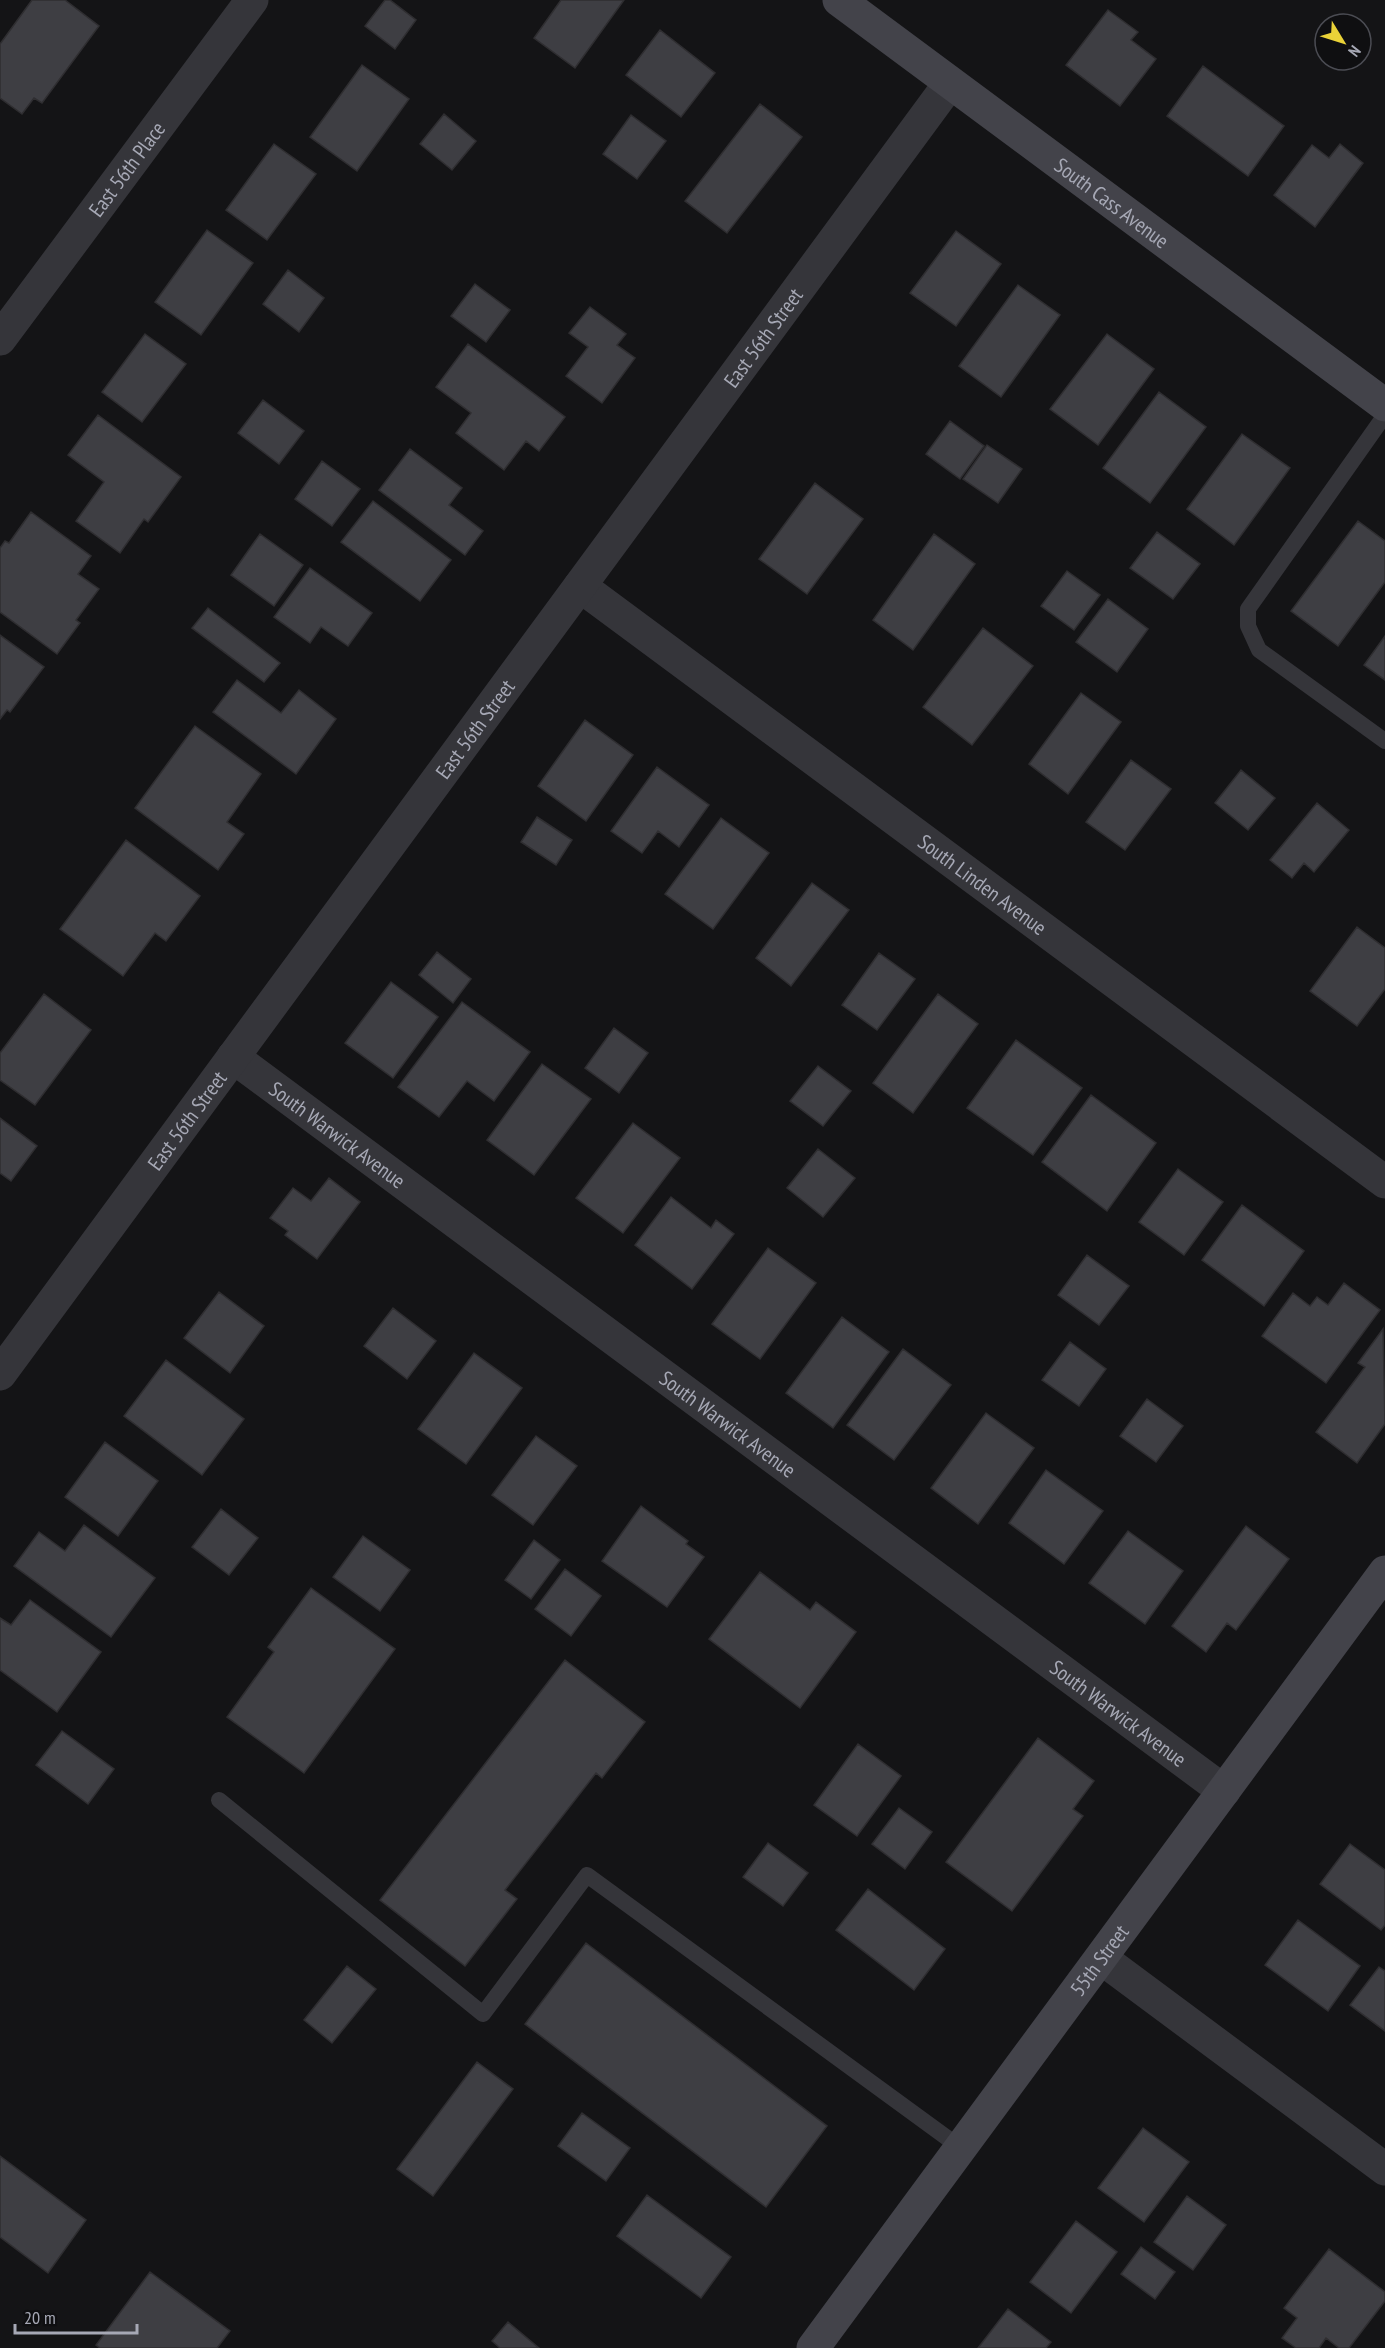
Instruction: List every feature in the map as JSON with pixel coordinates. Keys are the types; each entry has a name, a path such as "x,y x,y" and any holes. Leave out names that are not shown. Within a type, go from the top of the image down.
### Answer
{"main road":[{"name":"South Cass Avenue","path":"852,4 950,83 1385,405"},
{"name":"55th Street","path":"813,2348 1385,1572"}],"street":[{"name":"East 56th Place","path":"0,339 252,0"},
{"name":"East 56th Street","path":"0,1374 950,83"},
{"name":"South Linden Avenue","path":"580,586 1385,1182"},
{"name":"South Warwick Avenue","path":"233,1057 1224,1791"},
{"path":"1101,1958 1384,2166"}],"lane":[{"path":"1385,415 1248,609 1248,626 1258,650 1385,741"},
{"path":"219,1800 483,2014 587,1875 961,2148"}],"building":[{"path":"32,0 65,0 99,26 42,103 34,98 22,114 0,98 0,44"},
{"path":"385,0 390,0 416,20 395,49 365,26"},
{"path":"561,0 624,0 575,68 534,38"},
{"path":"1108,10 1138,32 1131,40 1156,59 1120,106 1066,65"},
{"path":"660,30 715,73 681,117 626,75"},
{"path":"362,65 409,99 357,171 310,137"},
{"path":"1203,66 1284,126 1248,176 1167,116"},
{"path":"760,104 802,137 727,233 685,201"},
{"path":"444,114 476,141 452,170 420,144"},
{"path":"631,115 666,141 637,179 603,154"},
{"path":"274,144 316,174 267,240 226,210"},
{"path":"1340,144 1363,163 1315,227 1274,195 1312,145 1329,158"},
{"path":"207,230 253,263 201,335 155,302"},
{"path":"956,231 1001,264 956,326 910,293"},
{"path":"288,270 324,298 299,332 263,304"},
{"path":"475,284 510,310 486,342 451,316"},
{"path":"1018,285 1060,315 1001,397 959,366"},
{"path":"590,307 626,334 617,345 635,358 602,403 566,376 588,347 569,333"},
{"path":"145,334 186,364 142,422 102,392"},
{"path":"1107,334 1154,369 1098,445 1050,409"},
{"path":"468,344 565,417 539,451 526,441 504,470 456,433 471,413 436,387"},
{"path":"1159,392 1206,427 1150,503 1103,468"},
{"path":"263,400 304,431 279,464 238,433"},
{"path":"98,415 181,477 148,522 144,519 120,553 76,521 104,482 68,455"},
{"path":"950,421 984,446 960,479 926,454"},
{"path":"1242,434 1290,468 1234,545 1187,509"},
{"path":"987,445 1022,469 998,503 963,479"},
{"path":"410,449 462,488 449,505 483,531 465,555 379,490"},
{"path":"322,461 360,489 332,526 295,499"},
{"path":"815,483 863,519 807,594 759,559"},
{"path":"373,501 451,560 420,601 341,542"},
{"path":"31,512 91,556 78,574 99,589 76,620 80,623 57,654 0,612 0,548 5,541 9,543"},
{"path":"1358,521 1385,541 1385,582 1338,646 1291,611"},
{"path":"1157,532 1200,564 1173,599 1130,568"},
{"path":"260,534 303,565 274,606 231,575"},
{"path":"934,534 975,564 913,650 873,620"},
{"path":"310,568 372,613 348,646 321,627 310,643 274,617"},
{"path":"1067,571 1100,595 1074,630 1041,606"},
{"path":"1108,599 1148,629 1117,672 1076,642"},
{"path":"208,608 280,663 264,682 192,628"},
{"path":"983,628 1033,666 972,745 923,707"},
{"path":"0,635 44,667 10,712 7,710 0,719"},
{"path":"1385,636 1385,680 1364,665"},
{"path":"237,680 281,713 299,690 336,719 296,774 213,712"},
{"path":"1081,693 1121,722 1068,794 1029,764"},
{"path":"585,720 633,755 586,821 538,786"},
{"path":"195,726 261,774 227,822 244,834 218,870 135,808"},
{"path":"1131,760 1171,789 1125,850 1086,822"},
{"path":"657,767 709,805 679,847 658,831 642,853 611,831"},
{"path":"1241,770 1275,798 1248,830 1215,803"},
{"path":"1317,803 1349,830 1314,872 1304,863 1292,878 1270,860"},
{"path":"537,817 572,840 556,865 521,842"},
{"path":"721,818 769,853 713,929 665,894"},
{"path":"126,840 200,896 166,941 155,933 123,976 60,929"},
{"path":"812,883 849,910 791,986 756,958"},
{"path":"1357,927 1385,948 1385,989 1357,1026 1310,991"},
{"path":"437,952 471,979 453,1003 419,975"},
{"path":"879,953 915,979 877,1030 842,1005"},
{"path":"391,982 438,1017 393,1078 345,1043"},
{"path":"44,994 91,1030 35,1105 0,1080 0,1053"},
{"path":"938,994 978,1024 913,1113 873,1083"},
{"path":"462,1002 530,1052 494,1101 467,1081 439,1117 398,1087"},
{"path":"614,1028 648,1053 619,1093 585,1068"},
{"path":"1016,1040 1082,1088 1033,1155 967,1108"},
{"path":"542,1064 591,1099 534,1175 487,1140"},
{"path":"818,1066 851,1091 823,1126 790,1101"},
{"path":"1091,1095 1156,1143 1107,1211 1042,1162"},
{"path":"0,1118 37,1146 11,1181 0,1173"},
{"path":"633,1123 680,1158 623,1233 576,1198"},
{"path":"818,1149 855,1178 823,1217 787,1188"},
{"path":"1178,1169 1223,1202 1184,1255 1139,1222"},
{"path":"329,1178 360,1202 317,1259 285,1235 288,1231 270,1218 293,1188 311,1201"},
{"path":"671,1197 711,1228 716,1220 734,1234 692,1289 635,1245"},
{"path":"1242,1205 1304,1251 1264,1306 1202,1260"},
{"path":"768,1248 816,1283 760,1359 712,1324"},
{"path":"1087,1255 1129,1286 1099,1325 1058,1295"},
{"path":"1344,1283 1380,1310 1326,1383 1262,1336 1293,1293 1310,1306 1317,1297 1328,1305"},
{"path":"219,1292 264,1326 230,1373 184,1338"},
{"path":"393,1308 436,1341 407,1379 364,1346"},
{"path":"842,1317 889,1352 833,1428 786,1393"},
{"path":"1383,1329 1385,1424 1357,1463 1316,1432 1365,1367 1358,1363"},
{"path":"1070,1342 1106,1369 1079,1406 1042,1380"},
{"path":"903,1349 951,1385 894,1460 847,1425"},
{"path":"474,1353 522,1388 466,1464 418,1429"},
{"path":"166,1360 244,1419 202,1475 124,1416"},
{"path":"1147,1399 1183,1426 1156,1462 1120,1436"},
{"path":"986,1413 1034,1448 978,1524 931,1488"},
{"path":"536,1436 577,1466 533,1525 492,1495"},
{"path":"105,1442 158,1481 118,1536 65,1497"},
{"path":"1046,1470 1103,1511 1064,1564 1009,1523"},
{"path":"641,1506 688,1541 686,1544 704,1557 667,1607 602,1561"},
{"path":"221,1509 258,1538 229,1575 192,1547"},
{"path":"84,1525 155,1578 111,1637 14,1566 39,1532 65,1551"},
{"path":"1246,1526 1289,1559 1236,1630 1227,1623 1206,1652 1172,1626"},
{"path":"1128,1531 1183,1571 1145,1624 1089,1583"},
{"path":"363,1536 410,1570 380,1611 333,1577"},
{"path":"534,1540 560,1560 531,1599 505,1580"},
{"path":"565,1569 601,1596 571,1636 535,1609"},
{"path":"760,1572 810,1610 816,1602 856,1632 800,1708 709,1639"},
{"path":"311,1588 395,1649 304,1773 227,1717 274,1652 268,1647"},
{"path":"30,1600 101,1652 57,1712 0,1670 0,1618 11,1625"},
{"path":"565,1660 645,1722 602,1778 596,1773 505,1890 517,1899 465,1966 380,1900"},
{"path":"62,1731 114,1769 88,1804 36,1765"},
{"path":"1038,1738 1094,1781 1073,1809 1083,1816 1012,1911 946,1862"},
{"path":"858,1744 901,1776 857,1836 814,1805"},
{"path":"899,1808 932,1832 905,1869 872,1844"},
{"path":"768,1843 808,1873 783,1906 743,1877"},
{"path":"1350,1844 1385,1870 1385,1925 1381,1930 1320,1884"},
{"path":"868,1889 945,1949 914,1990 836,1930"},
{"path":"1298,1920 1360,1966 1328,2011 1265,1965"},
{"path":"586,1943 827,2126 766,2207 525,2024"},
{"path":"347,1966 376,1989 332,2043 304,2020"},
{"path":"1379,1967 1385,1971 1385,2031 1350,2005"},
{"path":"477,2062 513,2089 433,2196 397,2169"},
{"path":"582,2113 630,2148 606,2181 558,2146"},
{"path":"1143,2128 1189,2162 1144,2222 1098,2188"},
{"path":"0,2156 86,2220 48,2273 0,2237"},
{"path":"647,2195 731,2257 701,2298 617,2236"},
{"path":"1187,2196 1226,2225 1193,2270 1154,2242"},
{"path":"1076,2221 1117,2252 1071,2313 1030,2282"},
{"path":"1141,2247 1175,2272 1155,2299 1121,2274"},
{"path":"1329,2249 1385,2292 1385,2301 1349,2348 1339,2348 1326,2338 1319,2348 1296,2348 1282,2338 1297,2318 1284,2308"},
{"path":"150,2272 230,2331 217,2348 100,2348 96,2345"},
{"path":"1008,2309 1051,2342 1046,2348 978,2348"},
{"path":"508,2322 539,2348 500,2348 492,2341"}]}
